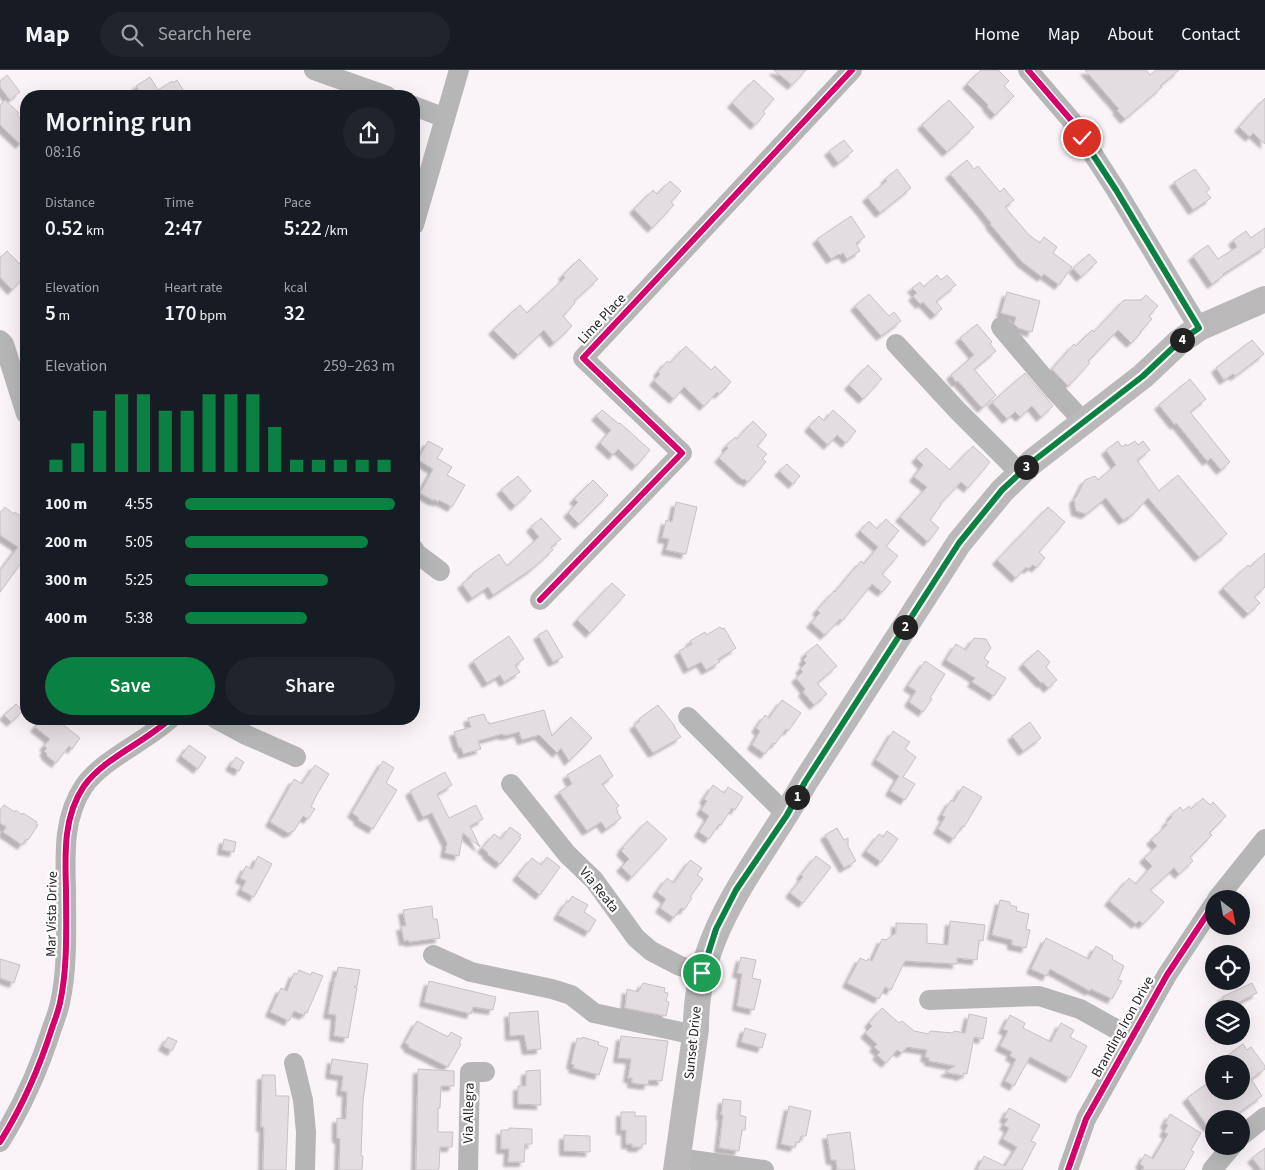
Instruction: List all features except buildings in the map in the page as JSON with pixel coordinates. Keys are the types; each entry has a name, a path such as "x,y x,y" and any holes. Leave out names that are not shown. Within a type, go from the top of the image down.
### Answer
{"main road":[{"name":"Sunset Drive","path":"677,1164 695,1035 695,1009 702,973 716,929 736,890 787,815 816,765 959,543 1002,490 1032,462 1143,376 1179,342 1199,328 1265,299"}],"street":[{"path":"314,70 369,90"},
{"path":"420,204 459,70"},
{"name":"Lime Place","path":"540,600 682,453 583,358 852,70"},
{"path":"1028,70 1075,126 1199,328"},
{"path":"420,108 445,118"},
{"path":"1001,327 1054,390 1084,422"},
{"path":"0,340 4,344 20,395"},
{"path":"896,344 957,410 1020,473"},
{"path":"420,556 440,571"},
{"path":"688,717 787,815"},
{"name":"Mar Vista Drive","path":"0,1142 14,1119 42,1060 60,1003 66,951 66,840 69,818 83,788 95,772 163,725"},
{"path":"227,725 296,757"},
{"name":"Via Reata","path":"511,784 567,854 594,880 636,938 651,952 680,966 702,973"},
{"path":"1224,890 1265,839"},
{"name":"Branding Iron Drive","path":"1068,1170 1086,1119 1167,976 1205,918"},
{"path":"433,955 471,972 552,989 571,995 594,1012 695,1035"},
{"path":"929,1000 1039,996 1080,1010 1132,1038"},
{"path":"294,1063 304,1100 306,1132 305,1170"},
{"name":"Via Allegra","path":"468,1170 470,1072 485,1072"},
{"path":"1250,1129 1265,1117"},
{"path":"1212,1170 1224,1155"},
{"path":"677,1164 764,1170"}],"cycle path":[{"path":"540,600 682,453 583,358 852,70"},
{"path":"1028,70 1071,120 1116,190 1199,328"},
{"path":"0,1142 16,1115 36,1073 60,1003 63,989 66,946 66,849 72,810 84,786 92,776 162,725"},
{"path":"1068,1170 1086,1119 1167,975 1205,918"}],"route":[{"path":"702,973 716,929 736,890 787,815 805,782 959,543 1002,490 1032,462 1143,376 1179,342 1199,328 1116,190 1082,138"}]}
